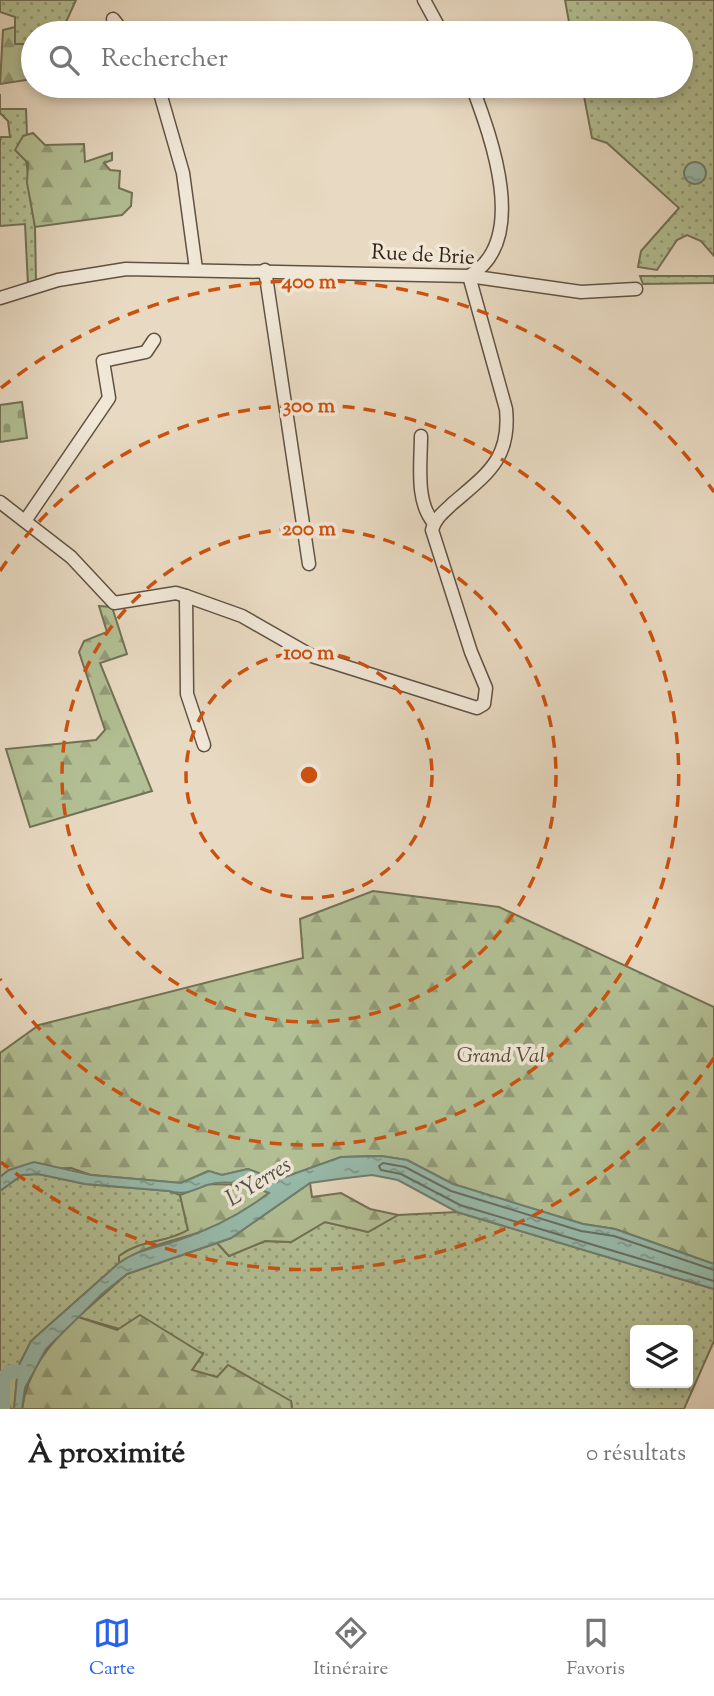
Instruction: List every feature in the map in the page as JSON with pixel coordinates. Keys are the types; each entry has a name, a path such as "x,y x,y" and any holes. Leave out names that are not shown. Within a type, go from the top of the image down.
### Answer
{"street":[{"path":"424,0 435,21"},
{"path":"161,98 183,173 196,269"},
{"path":"434,523 499,460 508,430 506,409 469,276 481,269 499,241 502,206 488,133 476,98"},
{"name":"Rue de Brie","path":"0,298 84,274 126,269 469,276 581,292 636,289"},
{"path":"265,270 309,564"},
{"path":"25,521 109,398 103,361 146,352 154,340"},
{"path":"0,502 71,556 114,603 176,593 242,616 312,656 477,708 484,704 485,688 434,538 434,523 427,516 422,493 421,436"},
{"path":"186,596 187,694 204,745"}],"green space":[{"path":"0,0 76,0 66,21 21,21 21,44 15,44 15,17 0,12"},
{"path":"565,0 714,0 714,256 701,241 687,235 677,240 657,270 638,267 641,251 679,208 607,143 592,138 584,98 693,98 693,21 569,21"},
{"path":"15,27 15,44 21,44 21,81 0,84 3,30"},
{"path":"0,109 26,109 27,135 23,136 35,227 36,282 28,285 25,224 0,226 0,141 1,137 10,137 8,121 0,113"},
{"path":"33,133 45,145 84,144 85,162 112,153 112,160 104,163 110,170 120,171 119,188 132,193 131,206 122,215 35,227 27,183 28,163 15,150 23,136"},
{"path":"640,276 714,276 714,283 643,284"},
{"path":"22,402 27,438 0,442 0,405"},
{"path":"99,606 112,607 127,654 100,663 152,791 30,827 6,749 96,740 105,730 79,652 84,641 107,632"},
{"name":"Grand Val","path":"373,891 499,907 714,1007 714,1264 615,1229 583,1224 453,1184 407,1160 381,1156 341,1157 277,1180 248,1169 222,1175 208,1171 181,1183 91,1175 71,1168 9,1170 0,1177 0,1053 39,1025 303,958 300,919"},
{"path":"38,1174 85,1184 169,1191 180,1195 188,1230 136,1247 120,1256 119,1263 31,1341 18,1367 9,1365 0,1374 0,1191 22,1175"},
{"path":"310,1183 312,1197 341,1193 370,1209 398,1215 368,1232 325,1222 291,1242 265,1241 229,1256 217,1243 231,1238"},
{"path":"209,1184 250,1185 269,1193 228,1221 145,1250 119,1263 119,1256 127,1251 188,1230 180,1195"},
{"path":"457,1212 714,1289 714,1341 684,1409 292,1409 291,1401 192,1370 203,1353 78,1317 127,1274 217,1243 229,1256 265,1241 291,1242 325,1222 368,1232 398,1215"},
{"path":"140,1315 203,1354 192,1370 217,1377 228,1365 291,1401 292,1409 22,1409 29,1382 41,1358 78,1317 117,1330"},
{"path":"9,1365 18,1367 14,1409 0,1409 0,1374"}],"water":[{"path":"695,162 705,169 706,173 699,183 695,184 685,177 684,173 691,163"},
{"name":"L'Yerres","path":"381,1156 407,1160 453,1184 583,1224 615,1229 714,1264 714,1289 457,1212 398,1180 372,1175 310,1183 231,1238 127,1274 102,1294 46,1349 25,1388 22,1409 14,1409 18,1367 31,1341 119,1263 139,1252 213,1227 269,1193 247,1185 214,1183 179,1193 85,1184 38,1174 22,1175 0,1191 0,1177 9,1170 34,1162 91,1175 181,1183 209,1171 222,1175 248,1169 277,1180 341,1157"}],"waterway":[{"path":"3,1409 3,1378 11,1371 23,1372"}]}
